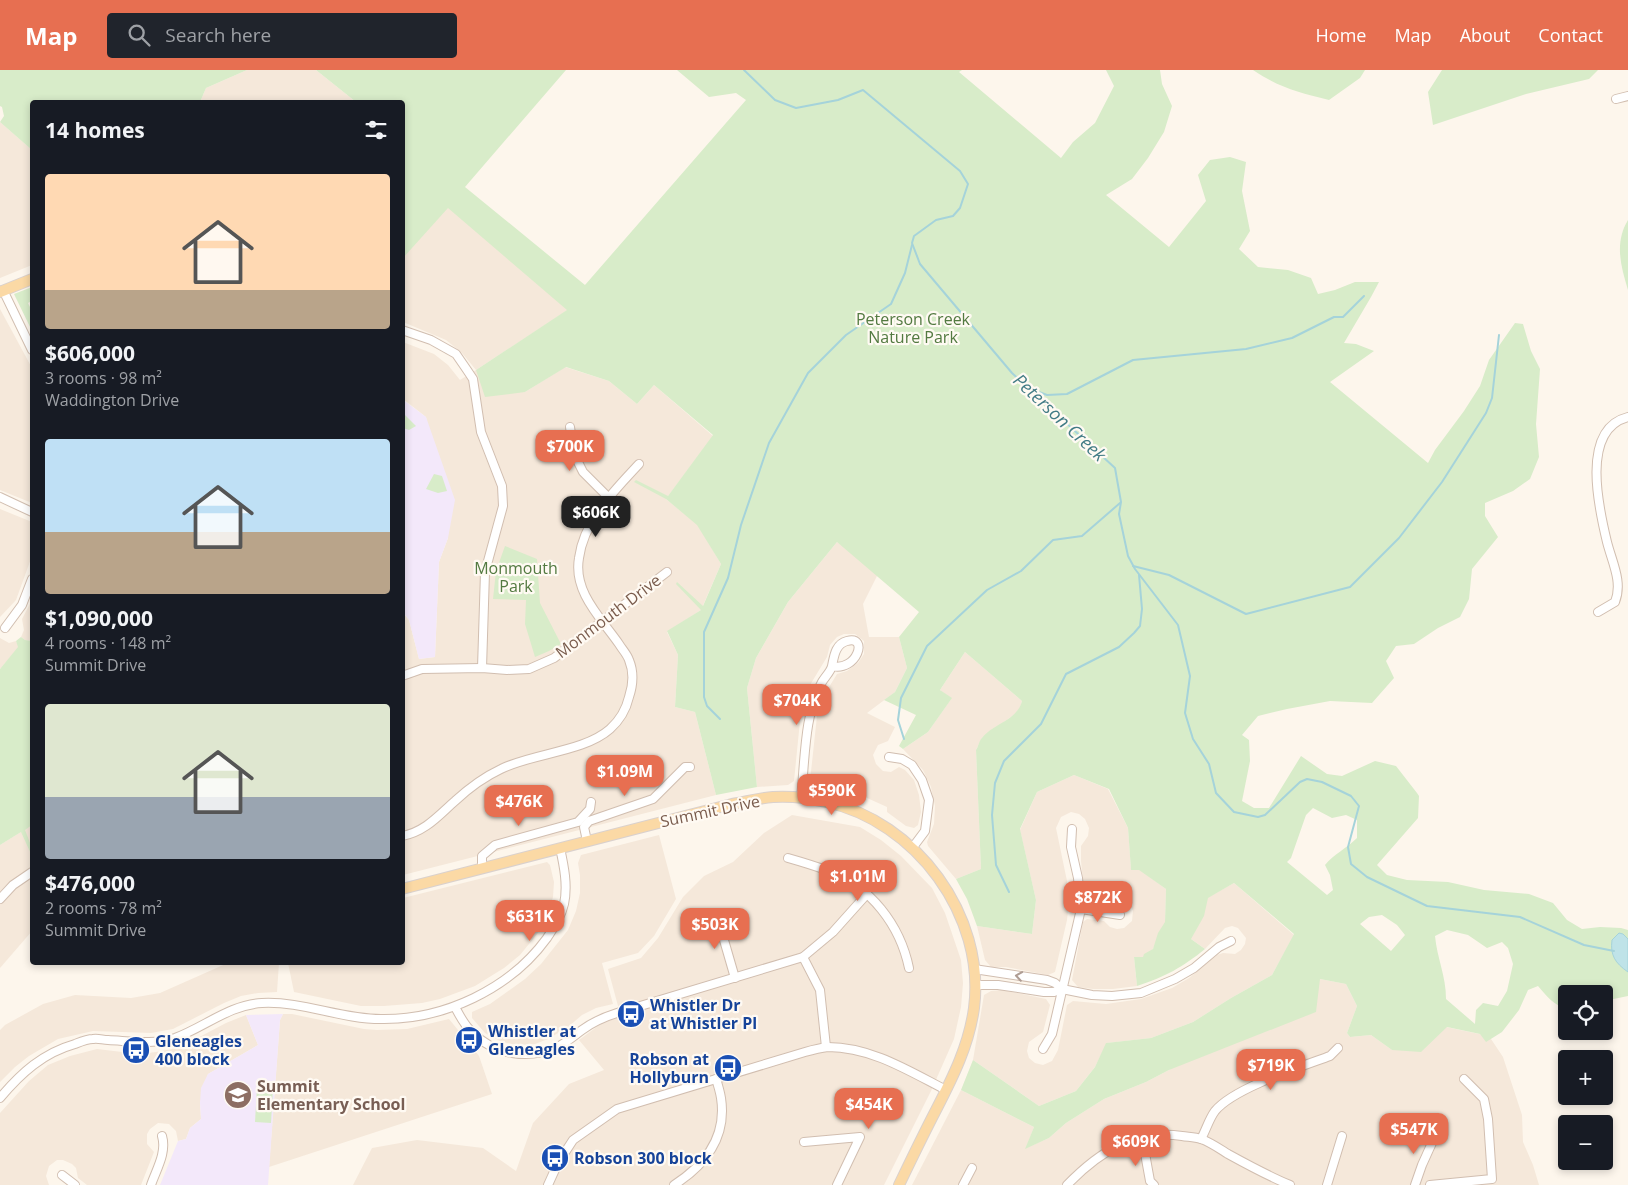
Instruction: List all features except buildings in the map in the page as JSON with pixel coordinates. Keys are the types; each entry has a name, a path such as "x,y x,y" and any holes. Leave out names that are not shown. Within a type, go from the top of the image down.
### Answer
{"main road":[{"path":"2,291 30,280"},
{"name":"Summit Drive","path":"405,888 732,804 773,797 801,798 825,802 864,814 913,847 935,873 958,913 968,940 974,969 974,1006 959,1065 898,1185"}],"street":[{"path":"1616,98 1628,96"},
{"path":"2,291 30,346"},
{"path":"405,331 431,340 456,354 473,379 481,432 502,486 503,506 485,572 482,668"},
{"path":"1598,612 1616,602 1618,589 1615,566 1607,544 1601,517 1596,481 1596,460 1600,444 1608,430 1620,420 1628,418"},
{"path":"570,427 574,454 583,472 608,497"},
{"path":"405,836 435,821 456,800 484,777 509,765 587,742 610,730 623,714 632,688 633,673 629,659 587,601 579,578 578,560 583,537 608,497 638,464"},
{"path":"0,497 30,511"},
{"name":"Monmouth Drive","path":"405,675 419,669 529,669 554,658 667,572"},
{"path":"5,628 22,605 30,584"},
{"path":"801,798 810,710 816,692 832,666"},
{"path":"889,757 902,759 912,765 922,780 929,800 925,830 913,847"},
{"path":"587,841 584,827 589,821 653,799 685,767 690,767"},
{"path":"482,868 482,856 495,845 578,822 590,809 591,802"},
{"path":"1043,1049 1052,1034 1080,909 1078,878 1071,847 1072,830"},
{"path":"0,1098 14,1080 35,1062 61,1048 92,1039 150,1042 175,1038 230,1010 246,1005 279,1002 362,1019 418,1016 455,1007 483,993 524,965 538,951 556,925 564,903 565,874 560,848"},
{"path":"788,858 830,871 850,881 867,894 885,913 893,926 905,951 909,968"},
{"path":"0,899 13,885 30,873"},
{"path":"455,1007 472,1033 484,1042 501,1050 519,1055 546,1051 559,1046 599,1020 616,1013 803,957 833,932 867,894"},
{"path":"1080,909 1120,915"},
{"path":"717,916 734,978"},
{"path":"974,969 1047,980 1055,983 1062,989 1092,995 1112,996 1141,993 1175,980 1231,941"},
{"path":"803,957 820,990 826,1047"},
{"path":"975,984 998,985 1044,992 1054,992 1062,989"},
{"path":"548,1185 558,1162 573,1140 617,1109 805,1052 826,1047 866,1052 946,1090"},
{"path":"1201,1139 1215,1111 1231,1098 1248,1088 1330,1056 1338,1048"},
{"path":"674,1185 691,1174 711,1152 721,1123 721,1098 716,1079"},
{"path":"1430,1185 1492,1179 1488,1119 1484,1099 1464,1079"},
{"path":"1067,1185 1099,1156 1119,1144 1142,1137 1167,1134 1201,1139 1290,1185"},
{"path":"1415,1185 1436,1134"},
{"path":"151,1185 162,1155 164,1144 162,1136"},
{"path":"1327,1185 1342,1136"},
{"path":"804,1142 860,1137 837,1185"},
{"path":"1142,1137 1150,1181 1154,1185"},
{"path":"963,1185 972,1168"},
{"path":"62,1175 75,1185"},
{"path":"1268,1185 1270,1176"}],"shaded area":[{"path":"247,70 316,70 354,100 201,100 206,88"},
{"path":"0,122 30,148 30,266 0,278"},
{"path":"448,207 568,310 476,370 462,353 446,340 405,323 405,255"},
{"path":"0,309 30,364 30,502 0,490"},
{"path":"405,343 434,354 448,365 460,380 476,370 525,392 565,367 609,381 637,404 654,385 713,436 666,499 698,525 721,564 701,610 667,632 678,655 675,707 695,712 716,795 405,874 405,615 409,620 419,659 435,657 439,562 448,538 426,417 405,401"},
{"path":"405,401 426,417 455,500 448,538 439,562 435,657 419,659 409,620 405,615"},
{"path":"0,509 30,521 30,562 16,600 0,617"},
{"path":"837,542 880,570 863,604 869,637 899,637 907,668 895,692 867,713 895,727 888,741 878,745 873,755 876,764 883,771 891,772 899,767 905,770 914,780 919,795 921,812 918,825 914,828 906,826 887,812 887,807 845,788 839,791 815,787 810,781 817,716 823,697 837,674 847,671 858,663 864,654 864,641 855,634 844,634 837,637 830,645 827,657 807,690 801,711 794,781 788,785 757,787 747,688 756,658 788,602"},
{"path":"30,604 30,641 21,637 24,630 22,619"},
{"path":"0,638 9,643 16,641 19,647 0,669"},
{"path":"965,652 1022,701 1020,708 1015,714 982,738 976,750 981,869 956,879 928,846 927,842 934,824 935,806 931,787 923,770 903,749 928,732 951,699 940,690"},
{"path":"1074,775 1108,789 1128,828 1131,869 1139,869 1166,889 1165,929 1148,957 1134,957 1137,986 1093,989 1078,987 1072,980 1083,922 1087,919 1104,921 1110,927 1124,928 1132,921 1133,911 1130,905 1119,900 1105,906 1090,905 1085,901 1081,846 1088,836 1089,828 1085,819 1079,814 1071,812 1061,817 1056,828 1067,881 1069,901 1067,920 1055,972 1048,975 1006,967 991,967 985,960 977,926 1032,934 1036,900 1020,830 1037,792"},
{"path":"792,815 860,827 881,840 901,856 932,888 945,913 961,960 963,983 961,1007 954,1039 931,1091 884,1185 353,1185 372,1148 417,1140 483,1148 516,1171 533,1123 569,1084 604,1070 579,1040 602,1023 621,1017 608,969 641,958 658,938 683,897 704,876 733,862 764,833"},
{"path":"30,826 30,933 0,968 0,845"},
{"path":"659,835 676,899 654,936 638,953 602,963 613,1004 596,1008 582,1015 568,1027 548,1039 535,1044 518,1045 502,1042 485,1033 472,1018 472,1012 490,1004 525,979 541,964 568,930 576,911 580,893 578,863 581,855"},
{"path":"547,862 550,865 554,882 553,897 542,928 520,955 504,968 475,986 440,999 422,1003 384,1006 361,1006 294,992 288,965 405,965 405,898"},
{"path":"1234,883 1294,935 1272,975 1193,1022 1151,1038 1107,1043 1095,1067 1076,1091 1039,1106 973,1060 984,995 991,991 1002,990 1046,999 1050,1005 1043,1032 1029,1042 1027,1051 1029,1058 1035,1063 1043,1065 1052,1061 1058,1050 1067,1005 1073,1001 1106,1004 1141,999 1172,988 1189,978 1217,955 1223,953 1235,954 1241,950 1246,938 1238,928 1232,926 1225,928 1205,949 1180,931 1198,903"},
{"path":"223,965 279,965 277,992 241,996 173,1029 151,1033 93,1031 58,1039 29,1056 0,1082 0,1030 5,1025 43,1004 75,995 131,998 160,993"},
{"path":"1320,979 1346,984 1357,1006 1347,1033 1350,1037 1371,1035 1392,1050 1446,1027 1489,1036 1503,1057 1522,1115 1523,1142 1539,1185 912,1185 961,1090 1034,1127 1026,1148 1049,1138 1066,1123 1104,1099 1146,1082 1169,1070"},
{"path":"283,1014 292,1014 377,1030 407,1029 449,1019 479,1056 492,1094 269,1167 280,1020"},
{"name":"Summit Elementary School","path":"283,1014 280,1020 268,1185 160,1185 178,1141 186,1139 190,1128 201,1119 201,1088 208,1074 258,1045 246,1015"},
{"path":"246,1015 258,1045 208,1074 200,1103 201,1119 190,1128 186,1139 178,1141 176,1131 169,1124 158,1123 150,1129 147,1134 147,1144 154,1152 141,1185 87,1185 78,1178 76,1168 72,1164 63,1160 57,1160 49,1166 46,1176 49,1185 0,1185 0,1113 29,1081 48,1065 70,1056 97,1049 139,1054 172,1049"}],"green space":[{"path":"0,70 247,70 206,88 201,100 30,100 30,148 0,122 4,116 0,106"},
{"name":"Peterson Creek Nature Park","path":"316,70 566,70 465,187 585,285 746,100 736,93 709,97 677,70 962,70 959,72 1061,158 1073,142 1095,123 1114,86 1106,70 1160,70 1162,84 1172,106 1164,132 1132,179 1106,195 1169,247 1206,201 1198,175 1210,160 1230,157 1246,162 1242,191 1250,231 1239,249 1258,267 1288,270 1311,278 1318,294 1355,282 1379,282 1344,343 1356,344 1374,351 1330,382 1428,463 1480,386 1489,360 1515,323 1523,324 1531,351 1540,369 1536,424 1539,457 1530,479 1513,491 1485,503 1485,516 1498,537 1472,569 1469,599 1460,617 1438,628 1414,644 1396,646 1386,661 1394,678 1372,703 1330,701 1258,716 1242,735 1249,740 1250,761 1242,801 1254,808 1269,808 1301,756 1327,774 1342,776 1375,761 1396,766 1419,796 1418,818 1377,865 1387,875 1407,880 1448,882 1484,890 1529,894 1553,903 1567,920 1582,929 1600,927 1628,930 1628,996 1613,999 1613,985 1558,985 1558,1005 1538,986 1528,990 1519,1010 1502,1032 1486,1042 1480,1034 1447,1027 1421,1052 1392,1050 1371,1035 1350,1037 1347,1033 1357,1006 1346,984 1320,979 1316,1012 1169,1070 1146,1082 1104,1099 1066,1123 1049,1138 1025,1149 1034,1127 961,1090 973,1060 1039,1106 1076,1091 1095,1067 1106,1043 1151,1038 1193,1022 1272,975 1294,934 1234,883 1208,898 1204,916 1191,939 1205,949 1173,971 1137,986 1134,957 1143,957 1144,954 1153,949 1158,933 1165,922 1166,889 1139,870 1131,870 1128,828 1109,789 1074,775 1037,792 1020,829 1036,900 1032,934 977,926 967,899 956,879 981,869 976,750 981,739 992,729 1010,718 1019,708 1022,701 965,652 940,690 952,698 928,732 903,749 899,746 916,715 884,700 895,692 907,668 899,637 919,612 837,542 788,602 756,658 747,688 757,787 716,795 695,712 675,707 678,655 667,631 701,610 676,584 677,582 703,606 721,564 697,525 666,499 634,482 636,480 668,496 713,435 654,385 637,404 609,381 566,367 525,392 485,397 476,370 567,310 448,208 405,256 405,100 354,100","holes":["1313,808 1332,818 1346,815 1357,820 1357,838 1325,865 1330,875 1333,890 1327,895 1287,862 1291,858 1306,815","1382,915 1397,925 1405,935 1391,951 1360,924 1369,917","1447,930 1468,935 1487,948 1502,942 1508,948 1513,964 1507,991 1498,1006 1483,1003 1476,1010 1475,1024 1446,999 1445,983 1435,936"]},
{"path":"1253,70 1365,70 1360,78 1329,100 1298,92"},
{"path":"1442,70 1598,70 1589,79 1526,94 1433,125 1428,92"},
{"path":"1628,220 1628,290 1621,264 1620,246 1621,237"},
{"path":"30,288 30,302 28,303 30,307 30,327 14,294"},
{"path":"405,415 416,426 409,430 405,429"},
{"path":"434,474 442,476 447,491 438,493 426,489"},
{"name":"Monmouth Park","path":"505,546 537,559 540,603 561,644 535,657 525,624 526,600 493,599 496,571"},
{"path":"21,637 30,641 30,826 25,830 30,843 30,852 21,832 0,845 0,669 18,647 16,641"},
{"path":"257,1087 273,1088 271,1123 255,1122"}],"water":[{"path":"1619,933 1628,939 1628,972 1614,958 1612,950 1612,940"}],"waterway":[{"name":"Peterson Creek","path":"744,70 775,100 796,108 838,100 863,90 960,171 968,184 960,208 953,216 936,220 914,236 912,243 920,264 1012,373 1115,468 1121,502 1119,514 1128,556 1135,569 1178,625 1190,676 1185,713 1193,739 1209,764 1216,793 1234,812 1258,817 1265,815 1300,782 1307,779 1322,782 1351,796 1359,806 1348,847 1351,864 1367,877 1427,906 1520,917 1584,945 1614,951"},
{"path":"720,719 707,706 704,697 704,632 728,578 741,525 769,443 808,373 846,335 891,304 905,273 912,245"},
{"path":"1031,389 1047,395 1067,394 1133,360 1246,349 1292,338 1334,317 1343,317 1364,296"},
{"path":"1133,566 1169,575 1246,614 1350,587 1399,538 1442,482 1486,413 1492,398 1499,335"},
{"path":"904,739 898,720 901,698 927,646 987,590 1021,571 1053,540 1082,536 1120,503"},
{"path":"1009,892 996,865 992,815 995,783 1004,761 1041,724 1066,674 1119,647 1140,626 1142,609 1139,575"}],"place":[{"name":"Whistler Dr at Whistler Pl","path":"631,1014"},
{"name":"Whistler at Gleneagles","path":"469,1040"},
{"name":"Gleneagles 400 block","path":"136,1050"},
{"name":"Robson at Hollyburn","path":"728,1068"},
{"name":"Summit Elementary School","path":"238,1095"},
{"name":"Robson 300 block","path":"555,1158"}]}
